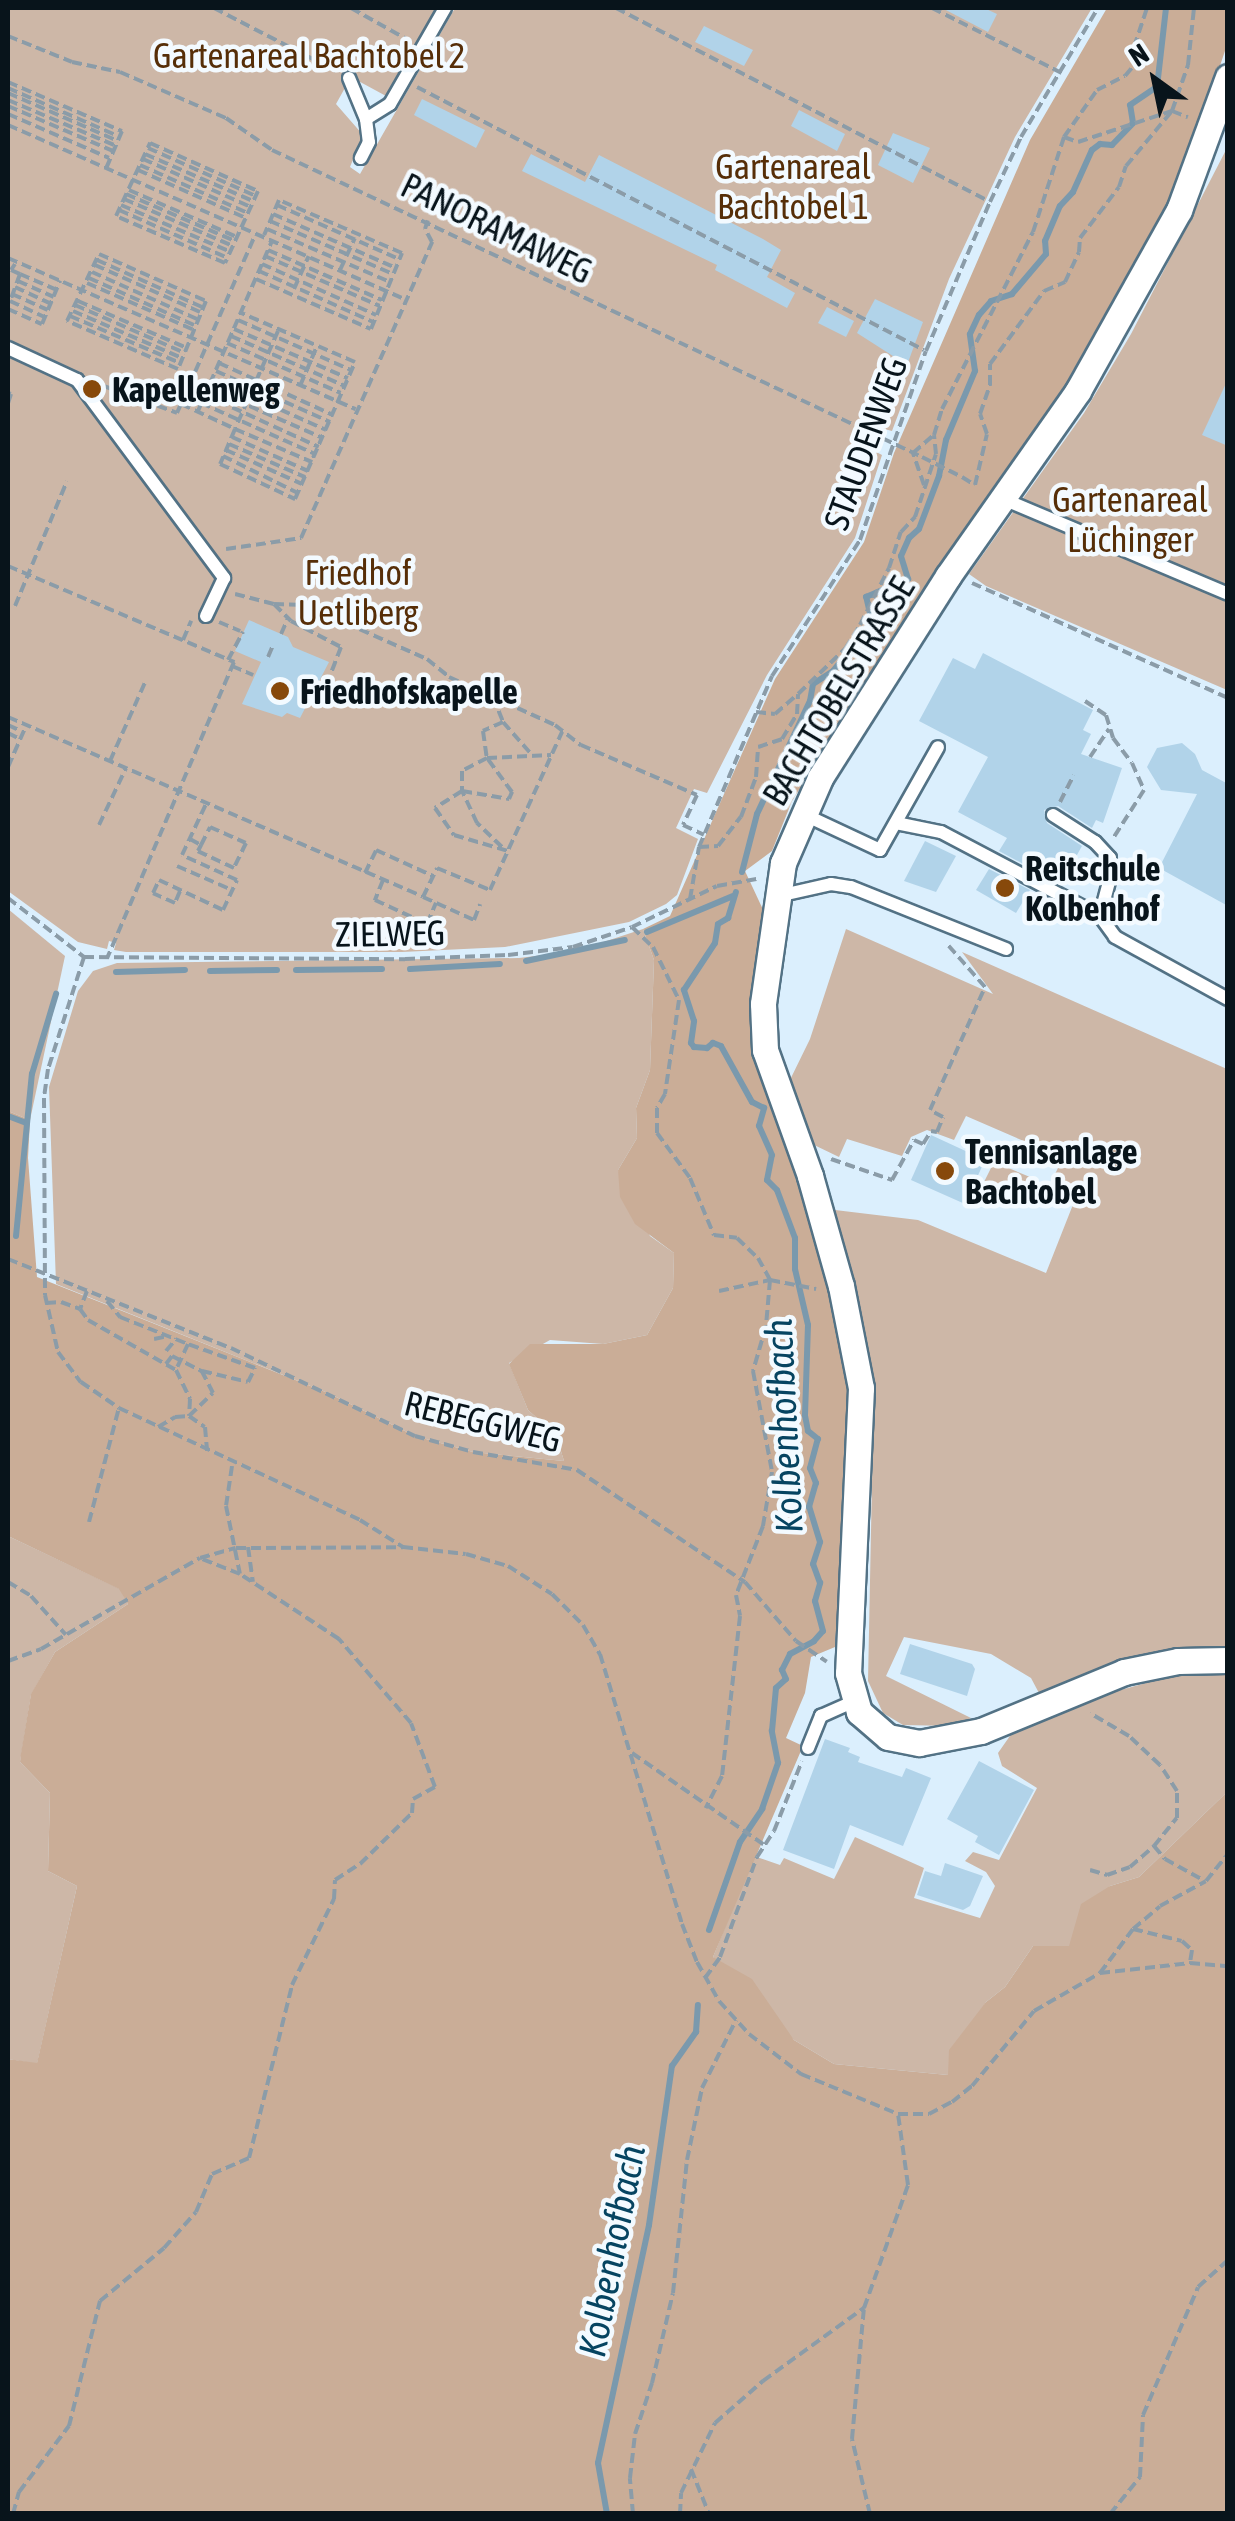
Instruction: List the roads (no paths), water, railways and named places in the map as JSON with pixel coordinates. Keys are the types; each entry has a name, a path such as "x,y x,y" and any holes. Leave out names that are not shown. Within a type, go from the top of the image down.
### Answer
{"street":[{"name":"BACHTOBELSTRASSE","path":"854,1702 849,1656 861,1388 846,1303 765,1050 762,1004 779,887 803,814 861,710 1001,498 1047,439 1106,342 1178,210 1228,77"},
{"path":"854,1702 876,1730 919,1743 981,1731 1152,1665 1228,1660"}],"lane":[{"path":"366,119 390,104 445,8"},
{"path":"349,78 366,119 369,142 362,158"},
{"path":"8,348 76,380 208,556 224,578 206,616"},
{"path":"1001,498 1228,594"},
{"path":"803,814 880,850 938,747"},
{"path":"1053,815 1103,850 1112,868 1100,916"},
{"path":"896,822 941,832 1100,916 1115,937 1228,1000"},
{"path":"779,887 841,885 1006,950"},
{"path":"808,1748 822,1716 854,1702"}],"waterway":[{"name":"Kolbenhofbach","path":"742,872 757,814 810,701 813,684 833,671 872,622 866,597 908,579 901,556 909,538 919,529 939,476 946,440 975,371 970,334 979,315 991,301 1012,294 1046,254 1045,241 1060,206 1073,192 1092,150 1100,144 1112,145 1133,123 1130,105 1157,87 1166,8"},
{"name":"Kolbenhofbach","path":"709,1930 740,1842 762,1809 778,1763 772,1731 776,1688 786,1679 782,1670 790,1654 814,1641 823,1631 815,1601 820,1583 813,1564 820,1542 809,1507 816,1483 810,1468 818,1439 808,1431 805,1415 808,1325 795,1269 795,1238 777,1190 767,1180 772,1155 759,1126 764,1108 752,1102 721,1046 713,1043 707,1048 694,1047 691,1043 694,1021 684,990 715,943 718,924 728,918 736,892"},
{"path":"647,932 733,896"},
{"path":"526,961 625,940"},
{"path":"410,969 500,964"},
{"path":"296,970 382,969"},
{"path":"116,972 185,970"},
{"path":"210,971 277,970"},
{"path":"16,1236 32,1074 56,994"},
{"path":"8,1116 26,1123"},
{"name":"Kolbenhofbach","path":"607,2514 598,2463 649,2225 672,2066 696,2032 698,2005"}],"place":[{"name":"Kapellenweg","path":"92,389"},
{"name":"Friedhofskapelle","path":"280,691"},
{"name":"Reitschule Kolbenhof","path":"1005,888"},
{"name":"Tennisanlage Bachtobel","path":"945,1171"}],"park label":[{"name":"Gartenareal Bachtobel 2","path":"309,55"},
{"name":"Gartenareal Bachtobel 1","path":"793,186"},
{"name":"Gartenareal Lüchinger","path":"1130,519"},
{"name":"Friedhof Uetliberg","path":"358,592"}]}
